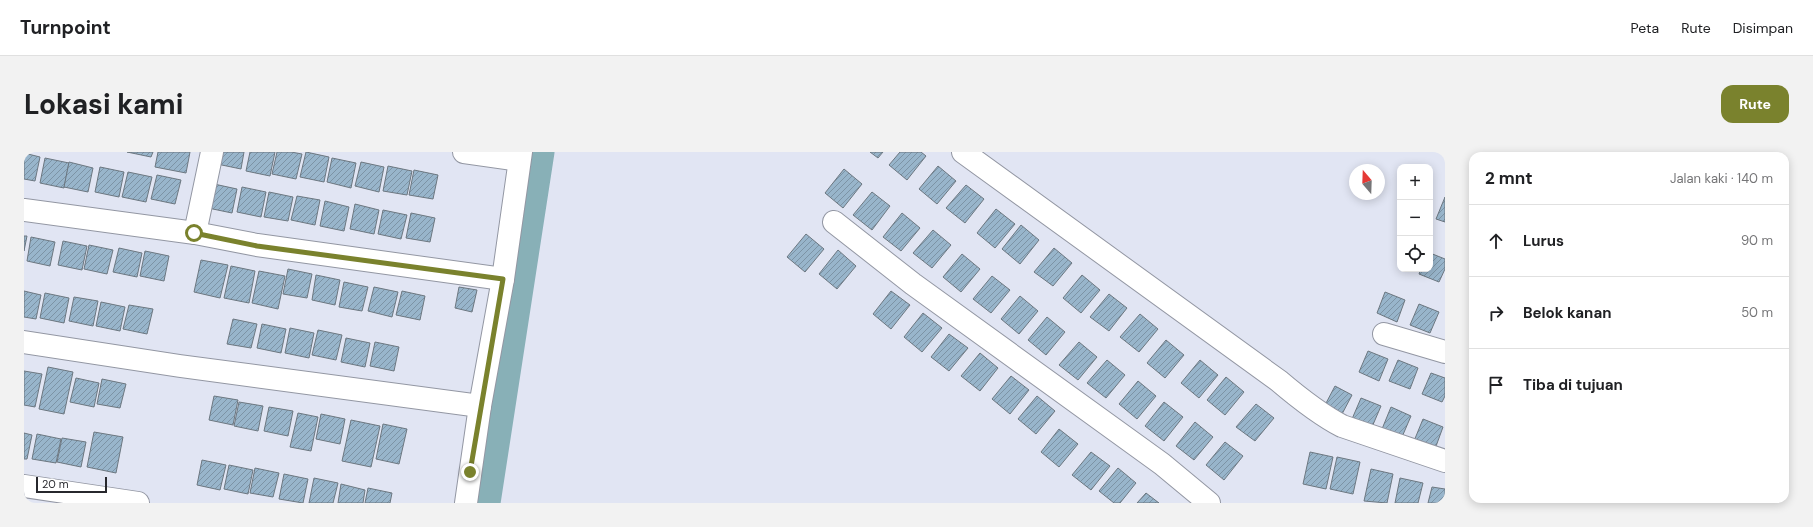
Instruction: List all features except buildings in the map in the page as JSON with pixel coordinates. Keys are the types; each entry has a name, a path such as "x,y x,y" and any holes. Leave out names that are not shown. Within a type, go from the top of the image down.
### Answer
{"street":[{"path":"194,233 212,152"},
{"path":"464,152 520,156 503,279 480,406 466,503"},
{"path":"963,152 1279,380 1326,418 1342,426 1445,461"},
{"path":"24,210 194,233 257,246 503,279"},
{"path":"834,222 914,284 1162,464 1209,503"},
{"path":"1384,334 1445,352"},
{"path":"24,342 180,366 480,406"},
{"path":"24,486 138,503"}],"waterway":[{"path":"488,503 542,152"}],"route":[{"path":"194,233 257,246 503,279 480,406 470,472"}]}
